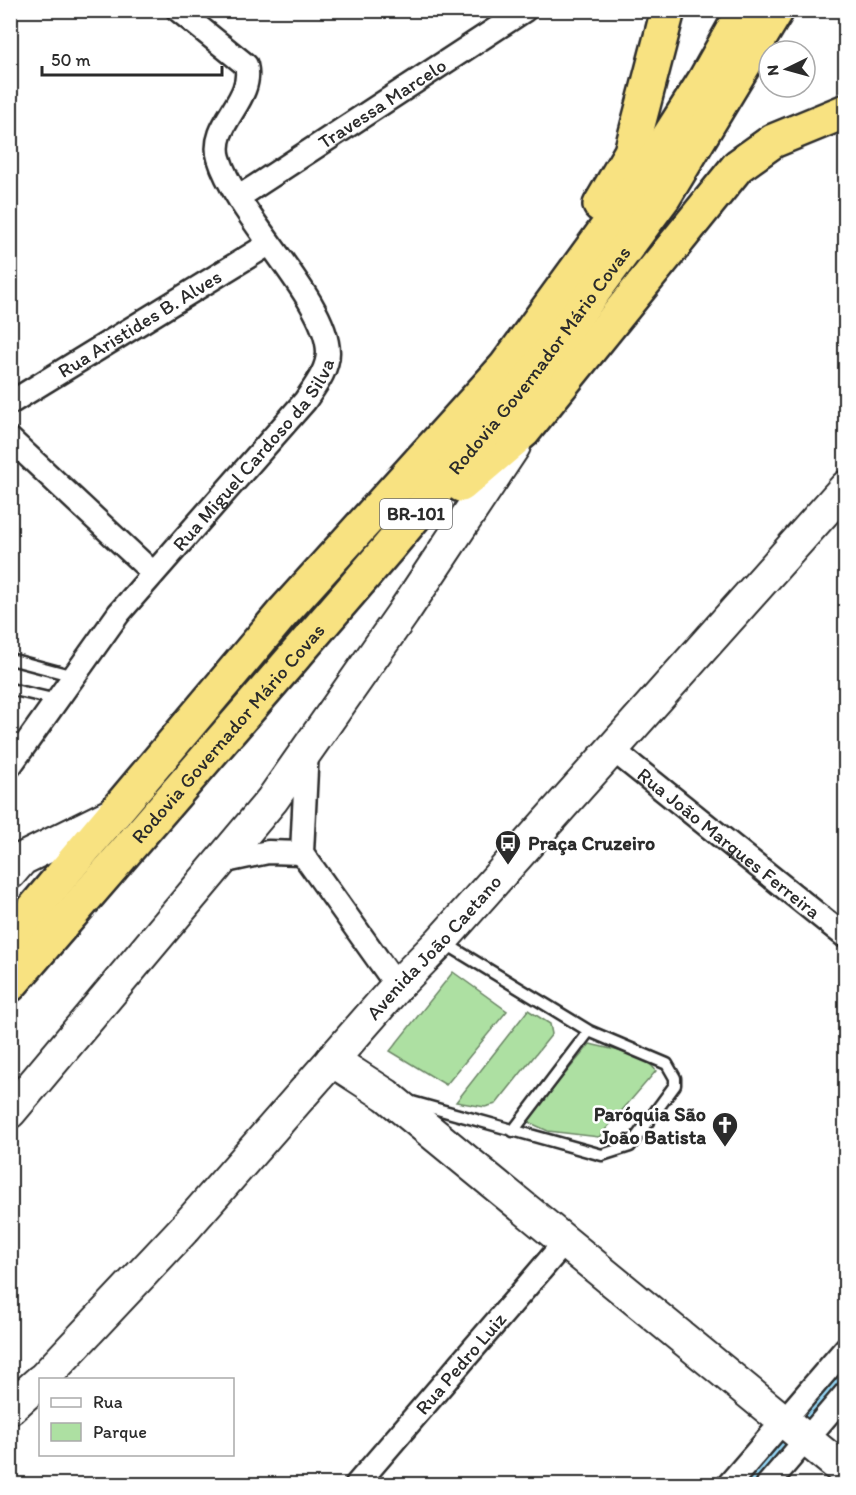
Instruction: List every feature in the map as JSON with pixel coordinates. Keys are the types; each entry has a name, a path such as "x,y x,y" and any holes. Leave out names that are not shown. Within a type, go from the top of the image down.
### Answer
{"highway":[{"path":"506,366 630,152 668,10"},
{"name":"Rodovia Governador Mário Covas","path":"10,937 281,615 506,366 638,185 704,81 744,10"},
{"name":"Rodovia Governador Mário Covas","path":"10,985 389,547 526,383 664,197 777,10"},
{"path":"389,547 524,431 738,166 773,141 846,111"}],"street":[{"name":"Rua Miguel Cardoso da Silva","path":"10,766 76,677 119,613 152,572 305,401 326,365 328,352 319,320 239,197 219,158 218,147 221,133 243,95 249,77 246,65 178,10"},
{"name":"Travessa Marcelo","path":"239,197 525,10"},
{"name":"Rua Aristides B. Alves","path":"10,404 269,244"},
{"path":"10,1112 272,800 403,613 524,431"},
{"path":"10,439 152,572"},
{"name":"Avenida João Caetano","path":"43,1378 184,1228 397,986 441,941 612,748 843,496"},
{"path":"307,748 302,854 397,986"},
{"name":"Rua João Marques Ferreira","path":"612,748 846,937"},
{"path":"14,862 118,811"},
{"path":"221,862 268,852 302,854"},
{"path":"332,1060 386,1095 846,1472"},
{"name":"Rua Pedro Luiz","path":"357,1485 564,1243"},
{"path":"768,1485 794,1430 846,1348"},
{"name":"Avenida João Caetano","path":"10,1408 39,1382"},
{"path":"729,1485 794,1430 846,1393"}],"lane":[{"path":"10,659 76,677"},
{"path":"10,689 58,700"},
{"path":"386,1095 602,1155 630,1146 675,1085 672,1070 667,1064 589,1030 441,941"},
{"path":"513,1131 589,1030"}],"green space":[{"path":"453,972 507,1011 446,1085 390,1051"},
{"path":"528,1010 550,1024 552,1034 496,1104 485,1107 456,1102"},
{"path":"590,1044 635,1056 651,1065 656,1071 599,1137 548,1131 526,1121"}],"waterway":[{"path":"746,1484 846,1370"}],"place":[{"name":"Praça Cruzeiro","path":"508,866"},
{"name":"Paróquia São João Batista","path":"725,1148"}]}
